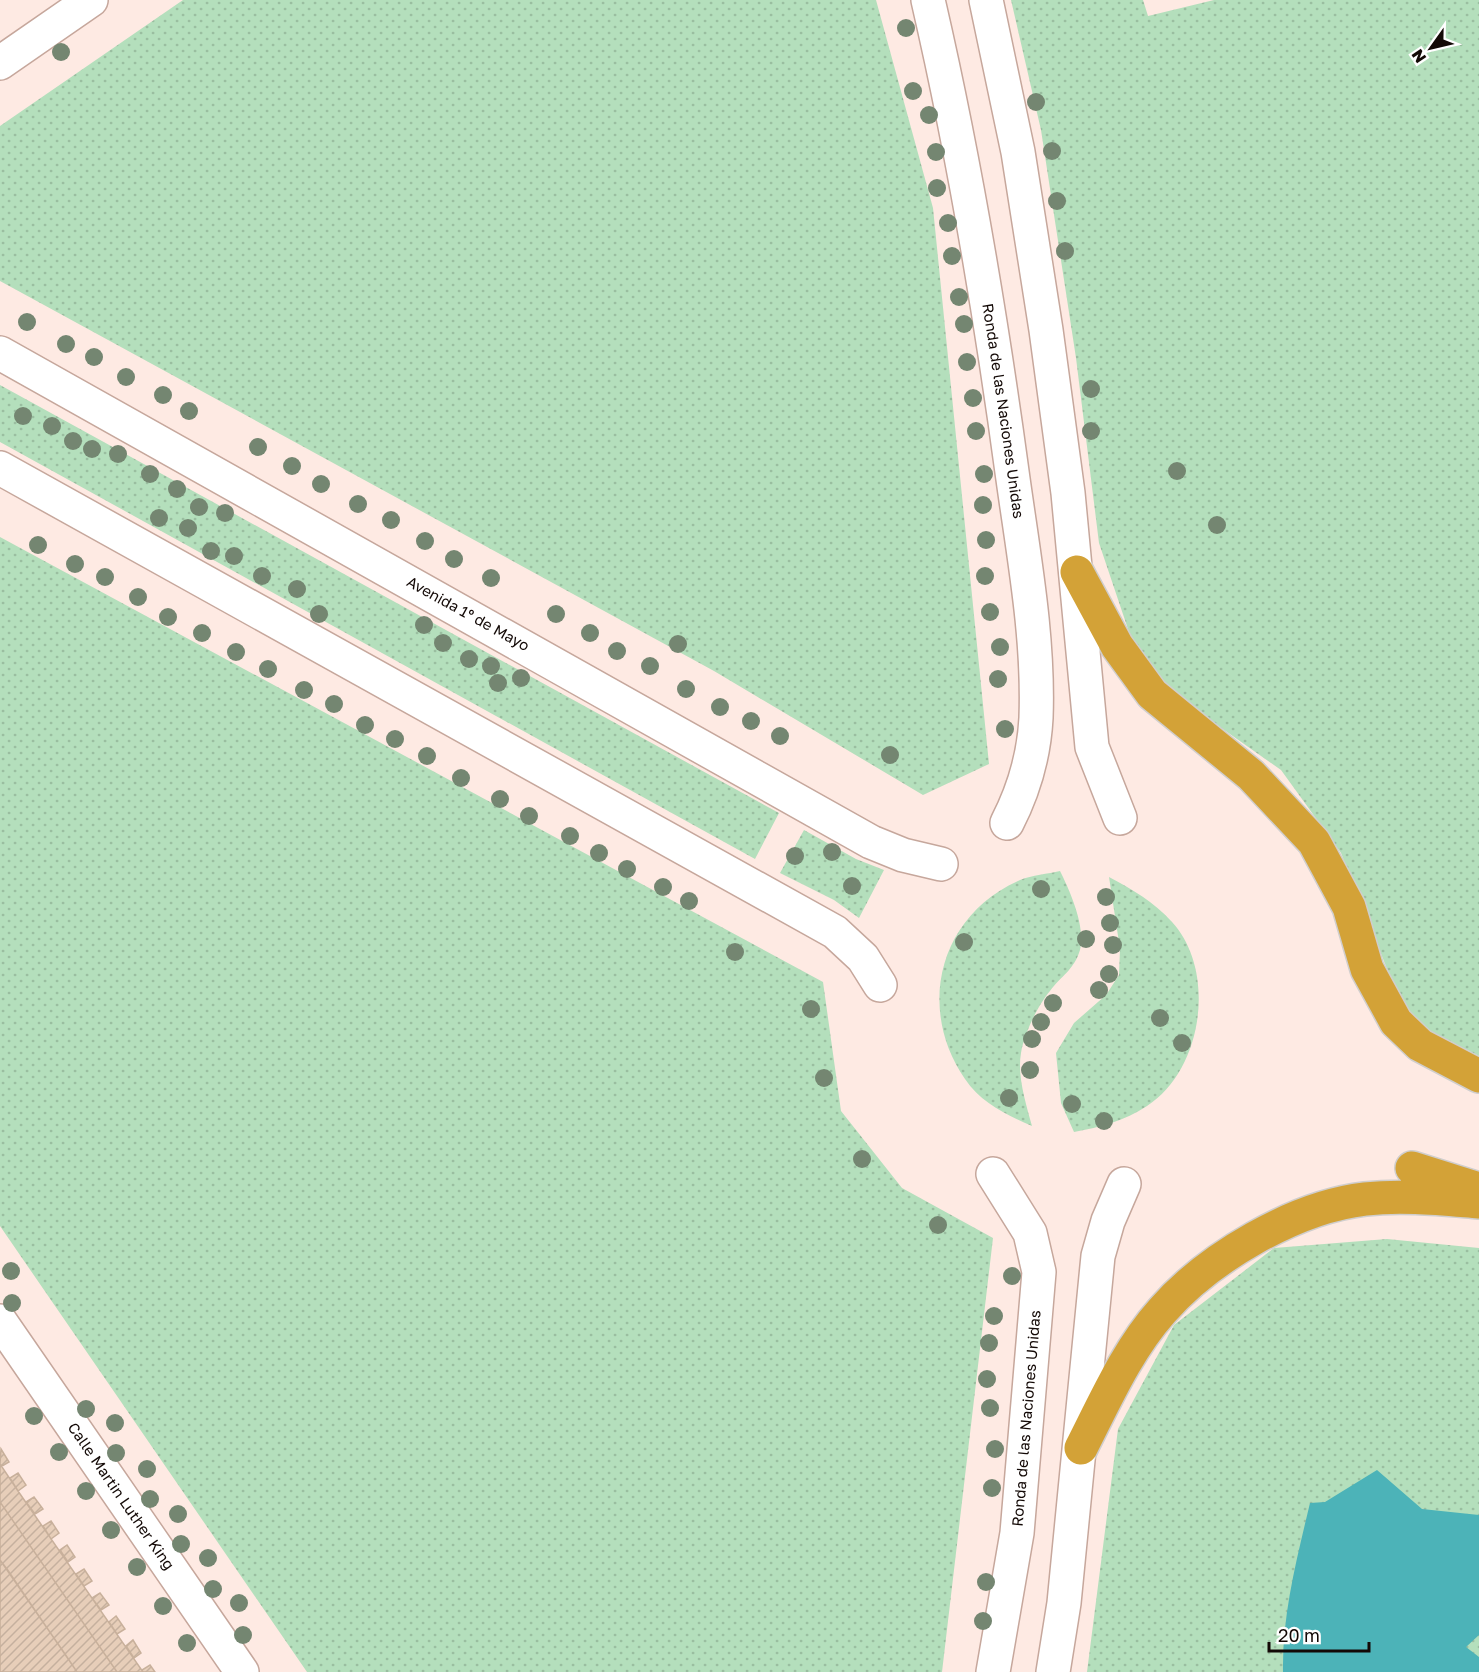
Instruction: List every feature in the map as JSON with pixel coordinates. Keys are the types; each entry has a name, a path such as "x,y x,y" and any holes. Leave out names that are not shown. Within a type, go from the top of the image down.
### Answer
{"highway":[{"path":"1077,572 1117,646 1152,694 1251,775 1314,842 1349,908 1367,969 1396,1023 1420,1045 1479,1076"},
{"path":"1412,1168 1479,1189"},
{"path":"1080,1448 1132,1354 1161,1312 1199,1275 1237,1248 1281,1224 1363,1199 1412,1196 1479,1202"}],"street":[{"path":"0,63 91,0"},
{"name":"Ronda de las Naciones Unidas","path":"928,0 958,127 993,324 1034,634 1036,719 1029,768 1020,798 1007,822"},
{"path":"986,0 1018,152 1042,306 1077,572 1086,704 1092,747 1120,818"},
{"name":"Avenida 1º de Mayo","path":"0,353 871,842 903,855 941,864"},
{"path":"0,468 835,932 862,958 880,985"},
{"name":"Ronda de las Naciones Unidas","path":"993,1174 1015,1205 1030,1233 1038,1272 1017,1533 993,1672"},
{"path":"1053,1672 1064,1603 1098,1257 1108,1221 1124,1184"},
{"name":"Calle Martin Luther King","path":"0,1321 242,1672"}],"green space":[{"path":"183,0 876,0 933,208 989,764 923,795 714,671 0,281 0,126"},
{"path":"1011,0 1143,0 1148,16 1214,0 1479,0 1479,1056 1420,1026 1399,999 1341,853 1281,770 1169,691 1131,638 1099,543 1076,358 1041,130"},
{"path":"0,385 779,813 755,859 0,442"},
{"path":"0,537 823,982 841,1111 902,1188 993,1238 942,1672 307,1672 0,1226"},
{"path":"804,830 856,859 884,870 859,918 834,900 780,873"},
{"path":"1060,871 1076,909 1081,941 1074,963 1045,997 1032,1020 1023,1045 1020,1062 1021,1080 1032,1126 987,1102 965,1079 950,1052 942,1023 940,994 944,966 954,940 970,916 992,896 1020,880"},
{"path":"1109,877 1158,908 1172,922 1186,942 1195,966 1199,992 1197,1019 1191,1045 1181,1069 1166,1090 1147,1106 1130,1116 1103,1126 1074,1132 1061,1103 1056,1053 1074,1023 1106,995 1119,975 1120,949"},
{"path":"1387,1239 1479,1248 1479,1672 1087,1672 1118,1429 1174,1325 1274,1248"}],"water":[{"path":"1377,1470 1422,1509 1479,1515 1479,1635 1466,1647 1479,1657 1479,1672 1283,1672 1288,1608 1295,1565 1310,1503 1325,1502"}],"building":[{"path":"1,1449 9,1462 2,1466 0,1464"},
{"path":"0,1464 143,1672 117,1672 0,1502"},
{"path":"18,1473 26,1485 18,1491 10,1478"},
{"path":"34,1497 43,1509 35,1514 26,1502"},
{"path":"0,1502 117,1672 77,1672 0,1560"},
{"path":"51,1521 59,1533 51,1539 43,1526"},
{"path":"67,1545 75,1557 68,1562 60,1550"},
{"path":"0,1560 7,1569 77,1672 0,1672"},
{"path":"84,1569 92,1581 84,1586 76,1574"},
{"path":"100,1593 109,1605 101,1610 92,1598"},
{"path":"116,1616 125,1629 117,1634 109,1622"},
{"path":"133,1640 141,1653 134,1658 126,1646"},
{"path":"150,1665 155,1672 143,1672 142,1670"}]}
